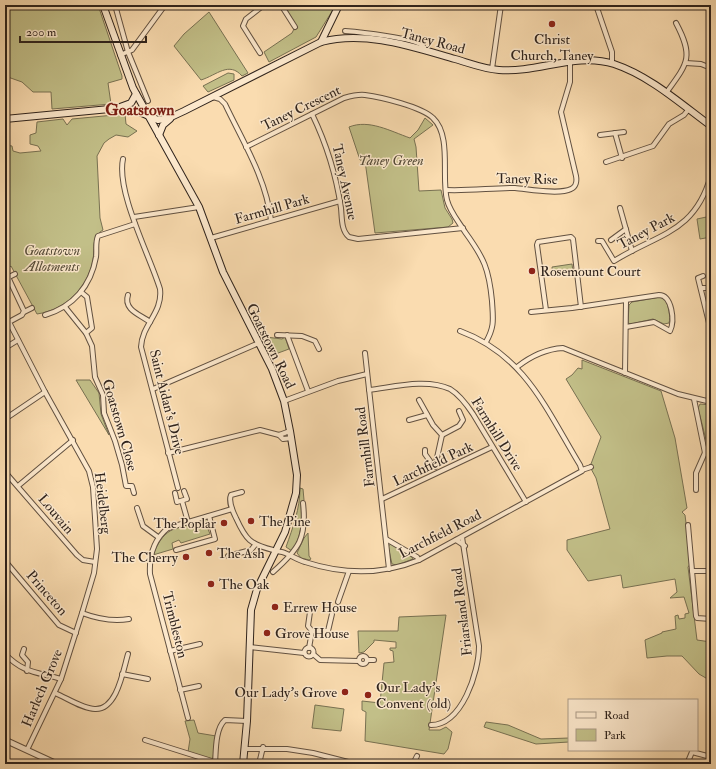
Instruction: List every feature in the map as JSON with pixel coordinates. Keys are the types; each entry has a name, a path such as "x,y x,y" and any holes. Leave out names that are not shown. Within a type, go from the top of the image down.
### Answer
{"main road":[{"name":"Goatstown Road","path":"103,5 134,91 199,207 223,272 272,369 284,401 291,435 297,475 296,493 289,523 265,571 254,597 251,610 247,721 243,764"},
{"path":"321,42 339,5"},
{"path":"327,27 336,38"},
{"name":"Taney Road","path":"114,109 133,110 160,120 176,115 321,42 336,38 353,38 381,40 492,69 530,70 570,61 585,60 612,64 636,73 711,126"},
{"path":"5,119 114,109 131,103 134,91"},
{"path":"159,135 163,124 176,115"}],"street":[{"path":"115,5 128,52 143,85 148,101"},
{"path":"120,55 132,50 164,5"},
{"path":"260,53 244,29 244,23 264,5"},
{"path":"281,5 295,27"},
{"path":"492,69 501,5"},
{"path":"596,5 612,52 612,64"},
{"path":"666,93 686,63 686,44 676,23"},
{"path":"345,31 378,34 416,42 423,46 423,50"},
{"name":"Taney Rise","path":"446,190 514,188 543,191 569,190 573,188 577,181 561,112 570,82 570,61"},
{"path":"686,63 701,64 711,68"},
{"path":"134,91 143,85"},
{"name":"Taney Crescent","path":"246,147 344,98 364,95 425,111 434,118 441,128 444,140 446,190 449,206 477,248 491,281 494,326 486,342"},
{"path":"213,97 220,99 224,104 246,147 265,188 271,220"},
{"path":"606,162 622,158 653,146 669,124 684,115 688,110"},
{"name":"Taney Avenue","path":"312,114 326,145 340,201 345,234 353,239 463,228"},
{"path":"600,135 624,132"},
{"path":"615,133 622,158"},
{"name":"Saint Aidan's Drive","path":"123,159 122,165 124,187 135,224 160,289 161,302 144,330 141,347 178,488"},
{"name":"Taney Park","path":"598,241 602,241 614,261 680,226 687,221 694,212 709,184 711,174"},
{"name":"Farmhill Park","path":"211,238 340,201"},
{"path":"134,217 199,207"},
{"path":"620,208 632,251"},
{"path":"45,314 65,307 81,292 93,271 98,236 135,224"},
{"path":"611,240 626,229"},
{"path":"546,310 537,245 538,242 571,237 573,239 581,307"},
{"path":"15,274 7,278 24,312 32,308"},
{"path":"703,276 698,278 711,331"},
{"path":"701,288 711,288"},
{"path":"81,292 87,297 92,328 86,333"},
{"path":"128,295 128,305 135,314 150,322"},
{"path":"531,312 581,307 659,295 666,296 669,302 672,323 670,331 654,322 626,327"},
{"path":"625,373 626,301"},
{"name":"Goatstown Close","path":"65,307 86,333 92,346 95,377 103,395 104,413 121,459 126,486 132,486 134,493"},
{"name":"Heidelberg","path":"24,312 9,322 32,364 45,392 89,471 92,487 97,549 95,562 76,633"},
{"path":"460,330 486,342 517,367 546,408 580,465 582,471"},
{"path":"277,335 302,336 315,340 319,350"},
{"path":"287,335 308,391"},
{"path":"5,348 18,340"},
{"path":"153,389 259,343"},
{"path":"517,367 531,357 553,348 563,348 694,399 711,402"},
{"name":"Farmhill Road","path":"365,353 389,569"},
{"path":"284,401 308,391 367,374"},
{"name":"Farmhill Drive","path":"369,390 424,384 449,389 464,401 526,502"},
{"path":"5,419 45,392"},
{"path":"694,399 705,453"},
{"path":"419,400 427,415 442,434"},
{"path":"425,450 425,454 430,461 436,464 442,434 453,427 459,426 463,420 459,411"},
{"path":"409,420 427,415"},
{"path":"168,453 260,430 279,435 291,435"},
{"path":"279,435 283,439 291,435"},
{"path":"696,490 696,473 711,439"},
{"path":"18,486 73,440"},
{"name":"Larchfield Park","path":"382,499 492,447"},
{"path":"427,467 430,461"},
{"name":"Larchfield Road","path":"276,551 305,562 349,572 400,567 419,560 591,467"},
{"name":"Louvain","path":"5,472 77,555 83,560 95,562"},
{"path":"175,493 177,502 182,501 186,499 184,491"},
{"path":"242,492 231,495 232,509 240,527 248,539 255,545 276,551"},
{"path":"182,501 188,522"},
{"path":"273,572 298,548 304,532 303,502"},
{"path":"137,508 143,526 158,537 168,528 232,509"},
{"path":"176,550 215,539 210,516"},
{"path":"688,525 696,616 697,618 711,618"},
{"name":"Trimbleston","path":"158,537 150,561 150,574 188,718"},
{"name":"Friarsland Road","path":"431,725 442,724 451,718 468,690 476,673 479,661 479,646 465,546 462,537"},
{"path":"386,539 419,560"},
{"name":"Friarsland Road","path":"456,540 465,546"},
{"path":"228,556 251,550 255,545"},
{"name":"Princeton","path":"5,562 59,625 76,633"},
{"path":"692,571 711,571"},
{"path":"338,602 349,572"},
{"path":"304,653 305,649 309,648 312,631 308,626 310,612"},
{"path":"82,613 102,620 119,621 129,619"},
{"path":"327,636 332,614"},
{"path":"312,631 328,631"},
{"name":"Harlech Grove","path":"27,750 55,693 76,633"},
{"path":"170,651 200,644"},
{"path":"250,647 304,653 308,657 313,654"},
{"path":"309,648 313,650 313,654 320,660 359,661 364,664 367,660 374,660"},
{"path":"24,649 22,655 28,662 27,671"},
{"path":"5,654 16,665 27,671 60,679"},
{"path":"55,693 90,708 101,708 107,706 114,697 128,654"},
{"path":"122,674 148,679"},
{"path":"180,690 199,686"},
{"path":"145,740 215,763 219,730 224,720 247,721"},
{"path":"5,740 56,764"},
{"path":"245,749 263,747 313,753 354,764"},
{"path":"258,764 263,747"},
{"path":"687,764 692,752 711,758"},
{"path":"413,764 417,756"}],"green space":[{"path":"5,5 98,5 122,76 122,79 108,83 111,104 52,109 51,92 33,92 22,82 5,76"},
{"path":"284,5 336,5 316,37 269,62 264,52 292,33 296,25"},
{"path":"209,12 248,73 242,76 237,72 228,69 201,80 174,46 184,34"},
{"path":"228,73 234,74 234,80 208,92 203,86"},
{"name":"Goatstown Allotments","path":"125,114 126,124 137,131 128,137 116,135 109,139 104,143 97,156 100,218 103,230 95,239 93,260 86,280 74,296 66,303 47,312 37,314 11,266 5,271 5,145 12,146 13,151 20,153 41,151 38,146 30,144 30,135 36,133 37,122 63,119 67,125 72,119"},
{"name":"Taney Green","path":"425,118 433,125 414,139 416,147 419,191 441,190 445,208 453,223 448,227 375,233 365,161 360,160 349,127 364,124 372,125 410,138 418,130"},
{"path":"711,216 711,237 700,239 697,219"},
{"path":"572,264 573,272 553,275 552,267"},
{"path":"660,297 666,300 670,321 669,323 664,324 653,319 631,324 628,323 629,305 632,302"},
{"path":"266,337 282,339 285,337 289,349 270,356 261,339"},
{"path":"582,360 661,391 675,438 687,508 682,512 685,515 691,563 688,567 697,640 711,642 711,681 699,674 682,656 647,658 645,640 662,632 676,629 675,616 678,615 679,619 685,618 685,614 689,613 684,597 670,598 677,592 675,579 623,588 621,575 588,581 567,550 567,540 610,529 596,478 589,465 591,464 601,437 566,379 578,368 582,369"},
{"path":"76,380 90,380 99,393 101,414 109,435"},
{"path":"700,404 711,405 711,436 707,444 698,408"},
{"path":"300,488 303,489 304,500 301,504 301,528 298,540 292,551 286,547 294,525 300,496"},
{"path":"208,519 211,527 208,529 210,534 181,543 179,540 172,543 173,549 153,555 162,538 173,529"},
{"path":"308,533 309,556 311,559 309,560 301,558 297,553"},
{"path":"391,544 411,556 413,559 397,565 392,564 388,546"},
{"path":"446,615 429,730 440,730 446,727 452,732 448,749 444,754 365,741 366,712 362,710 362,701 380,703 384,663 394,662 393,651 390,650 390,648 396,648 396,642 374,640 374,642 364,652 359,653 358,631 398,631 399,617"},
{"path":"315,705 344,709 341,731 312,728"},
{"path":"194,720 198,733 216,736 213,758 210,759 188,752 190,739 185,721"},
{"path":"486,722 508,725 541,739 568,738 568,742 536,744 484,727"}],"tram line":[{"path":"704,5 711,17"}],"place":[{"name":"Christ Church, Taney","path":"552,24"},
{"name":"Rosemount Court","path":"532,271"},
{"name":"The Pine","path":"251,521"},
{"name":"The Poplar","path":"224,523"},
{"name":"The Ash","path":"209,553"},
{"name":"The Cherry","path":"186,557"},
{"name":"The Oak","path":"211,584"},
{"name":"Errew House","path":"275,607"},
{"name":"Grove House","path":"267,633"},
{"name":"Our Lady's Grove","path":"345,692"},
{"name":"Our Lady's Convent (old)","path":"368,695"}],"district":[{"name":"Goatstown","path":"140,110"}]}
